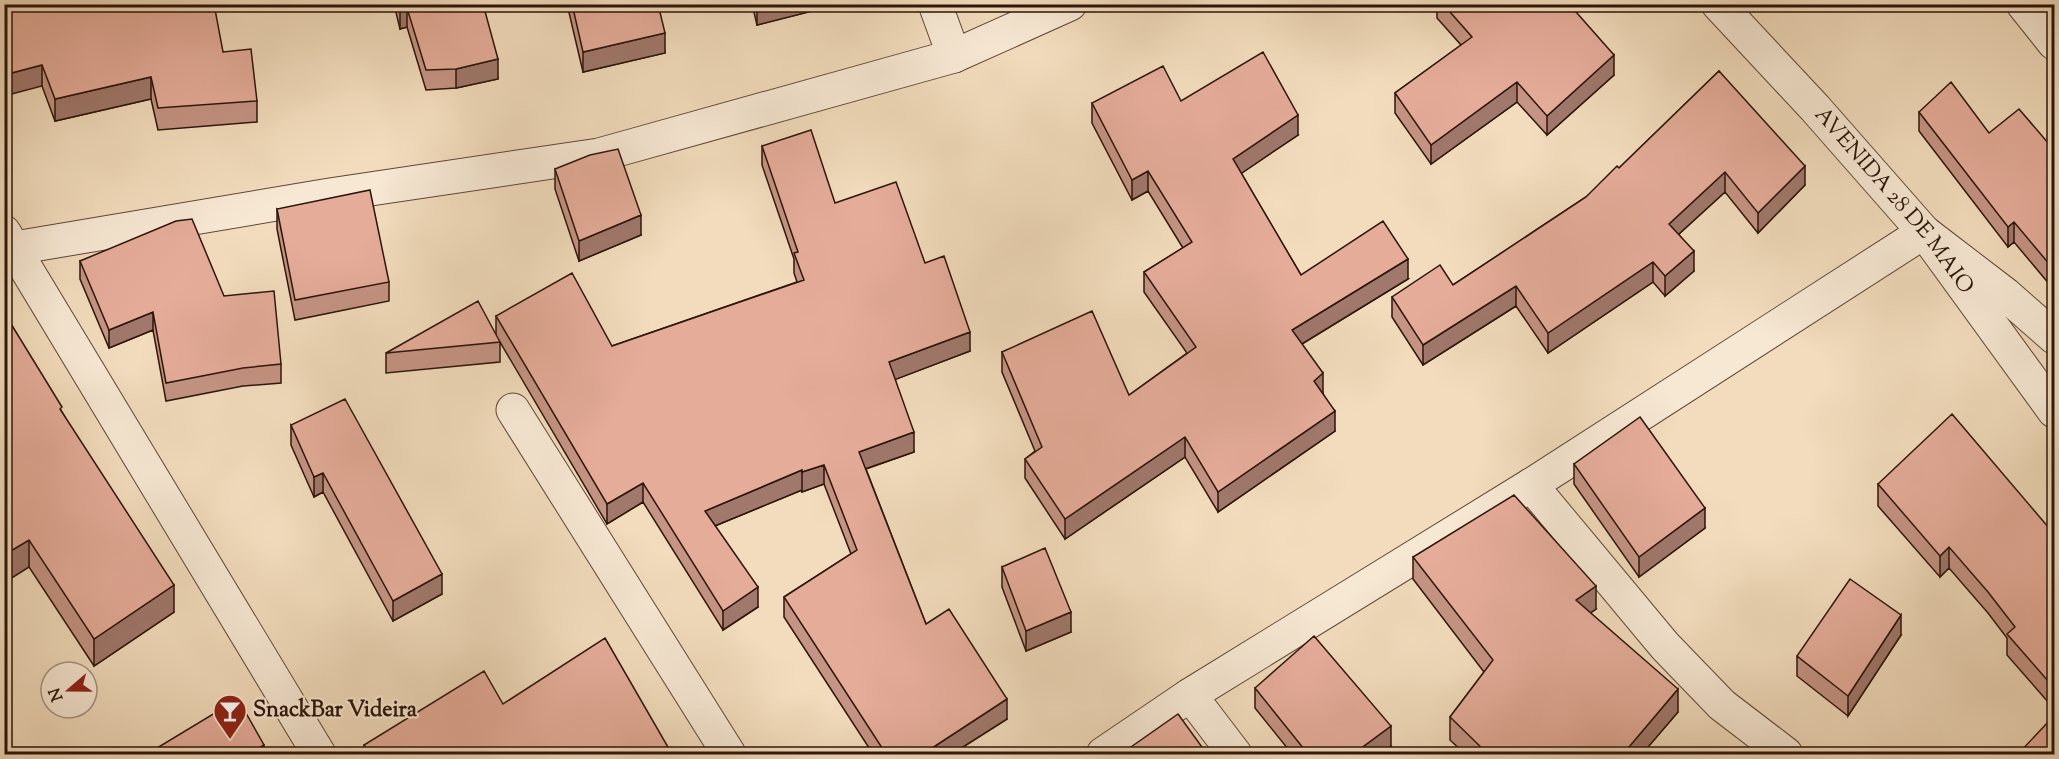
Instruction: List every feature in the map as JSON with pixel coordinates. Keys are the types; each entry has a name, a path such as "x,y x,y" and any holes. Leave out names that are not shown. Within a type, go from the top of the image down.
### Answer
{"street":[{"path":"935,4 954,56"},
{"path":"319,754 10,240 599,155 954,56 1070,4"},
{"name":"AVENIDA 28 DE MAIO","path":"1718,4 1815,108 1924,232 2055,411"},
{"path":"2023,4 2055,43"},
{"path":"1103,754 1190,696 1531,485 1924,232 2005,294 2055,337"},
{"path":"513,410 729,754"},
{"path":"1531,485 1665,646 1722,705 1785,754"},
{"path":"1190,696 1235,754"}],"building":[{"path":"4,4 214,4 223,52 251,49 257,101 158,108 151,77 55,99 42,65 4,75"},
{"path":"399,4 483,4 498,59 456,69 426,70 407,8 400,9"},
{"path":"572,4 658,4 665,33 583,52"},
{"path":"1443,4 1569,4 1614,55 1547,116 1517,82 1431,145 1395,93 1472,37"},
{"path":"1263,52 1298,115 1233,159 1301,275 1383,221 1408,259 1292,330 1323,373 1314,381 1335,411 1218,492 1185,437 1065,519 1025,459 1042,447 1002,352 1092,311 1129,395 1196,347 1144,272 1192,242 1148,171 1132,180 1092,103 1163,66 1181,101"},
{"path":"1719,71 1805,166 1758,213 1725,172 1669,224 1694,251 1665,276 1653,262 1548,333 1516,286 1423,345 1392,297 1440,265 1453,285 1586,197"},
{"path":"1951,82 1989,133 2019,109 2055,151 2055,271 2014,222 2008,227 1919,112"},
{"path":"811,130 835,203 896,182 925,263 944,256 970,332 889,362 914,432 859,452 926,624 949,609 1007,699 932,748 936,754 886,754 784,597 857,550 824,465 802,472 802,470 705,511 758,587 723,611 643,483 607,504 496,316 572,273 612,346 804,280 794,253 798,252 762,146"},
{"path":"618,149 641,215 579,241 555,169 590,155"},
{"path":"370,190 389,282 295,300 277,209"},
{"path":"192,219 224,296 274,291 281,364 243,368 166,383 153,312 109,330 80,261 176,221"},
{"path":"478,301 500,342 386,353"},
{"path":"4,309 62,407 60,409 174,585 94,639 29,540 4,555"},
{"path":"345,399 442,574 393,601 323,473 314,477 291,425"},
{"path":"1952,414 2055,535 2055,689 2007,634 2015,627 1988,592 1949,547 1940,556 1878,484"},
{"path":"1640,417 1705,508 1639,557 1574,464"},
{"path":"1514,495 1596,586 1576,600 1678,689 1623,754 1488,754 1450,717 1493,660 1413,557"},
{"path":"1045,548 1071,612 1026,631 1002,567"},
{"path":"1850,579 1901,615 1848,696 1797,656"},
{"path":"1314,636 1391,726 1353,754 1308,754 1255,688"},
{"path":"605,638 672,754 370,754 364,745 484,671 503,704"},
{"path":"238,699 264,745 248,754 147,754"},
{"path":"1178,714 1207,754 1121,754"},
{"path":"2051,719 2055,722 2055,754 2018,754"}],"place":[{"name":"SnackBar Videira","path":"230,740"}]}
